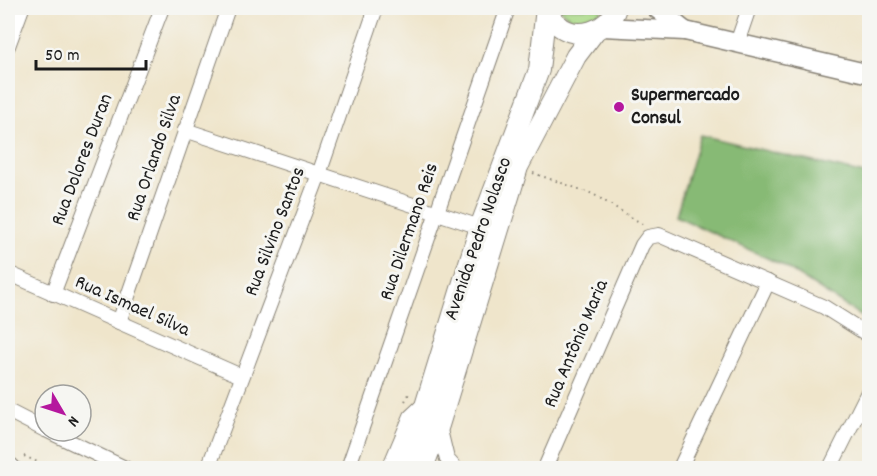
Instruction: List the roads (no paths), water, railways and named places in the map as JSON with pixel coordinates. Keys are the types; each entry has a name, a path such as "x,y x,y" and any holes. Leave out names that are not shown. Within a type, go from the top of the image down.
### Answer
{"main road":[{"name":"Avenida Pedro Nolasco","path":"406,468 480,227 539,70 546,8"},
{"path":"546,8 557,25 575,33 599,29"},
{"name":"Avenida Pedro Nolasco","path":"423,468 439,425 518,167 576,56 615,14 616,8"}],"street":[{"path":"8,46 22,8"},
{"name":"Rua Dolores Duran","path":"54,294 162,8"},
{"name":"Rua Orlando Silva","path":"120,322 228,8"},
{"name":"Rua Silvino Santos","path":"208,468 319,174 376,8"},
{"name":"Rua Dilermano Reis","path":"348,468 508,8"},
{"path":"656,8 685,31"},
{"path":"737,43 749,8"},
{"path":"599,29 685,31 870,74"},
{"path":"185,130 480,227"},
{"name":"Rua Antônio Maria","path":"545,468 642,245 653,236 768,282"},
{"name":"Rua Ismael Silva","path":"8,273 241,376"},
{"path":"680,468 768,282 824,307 870,336"},
{"path":"830,468 870,388"},
{"path":"388,468 411,416 427,401"},
{"path":"8,411 33,424"},
{"path":"439,425 447,459 455,468"},
{"path":"73,443 125,468"}],"place":[{"name":"Supermercado Consul","path":"619,107"}]}
